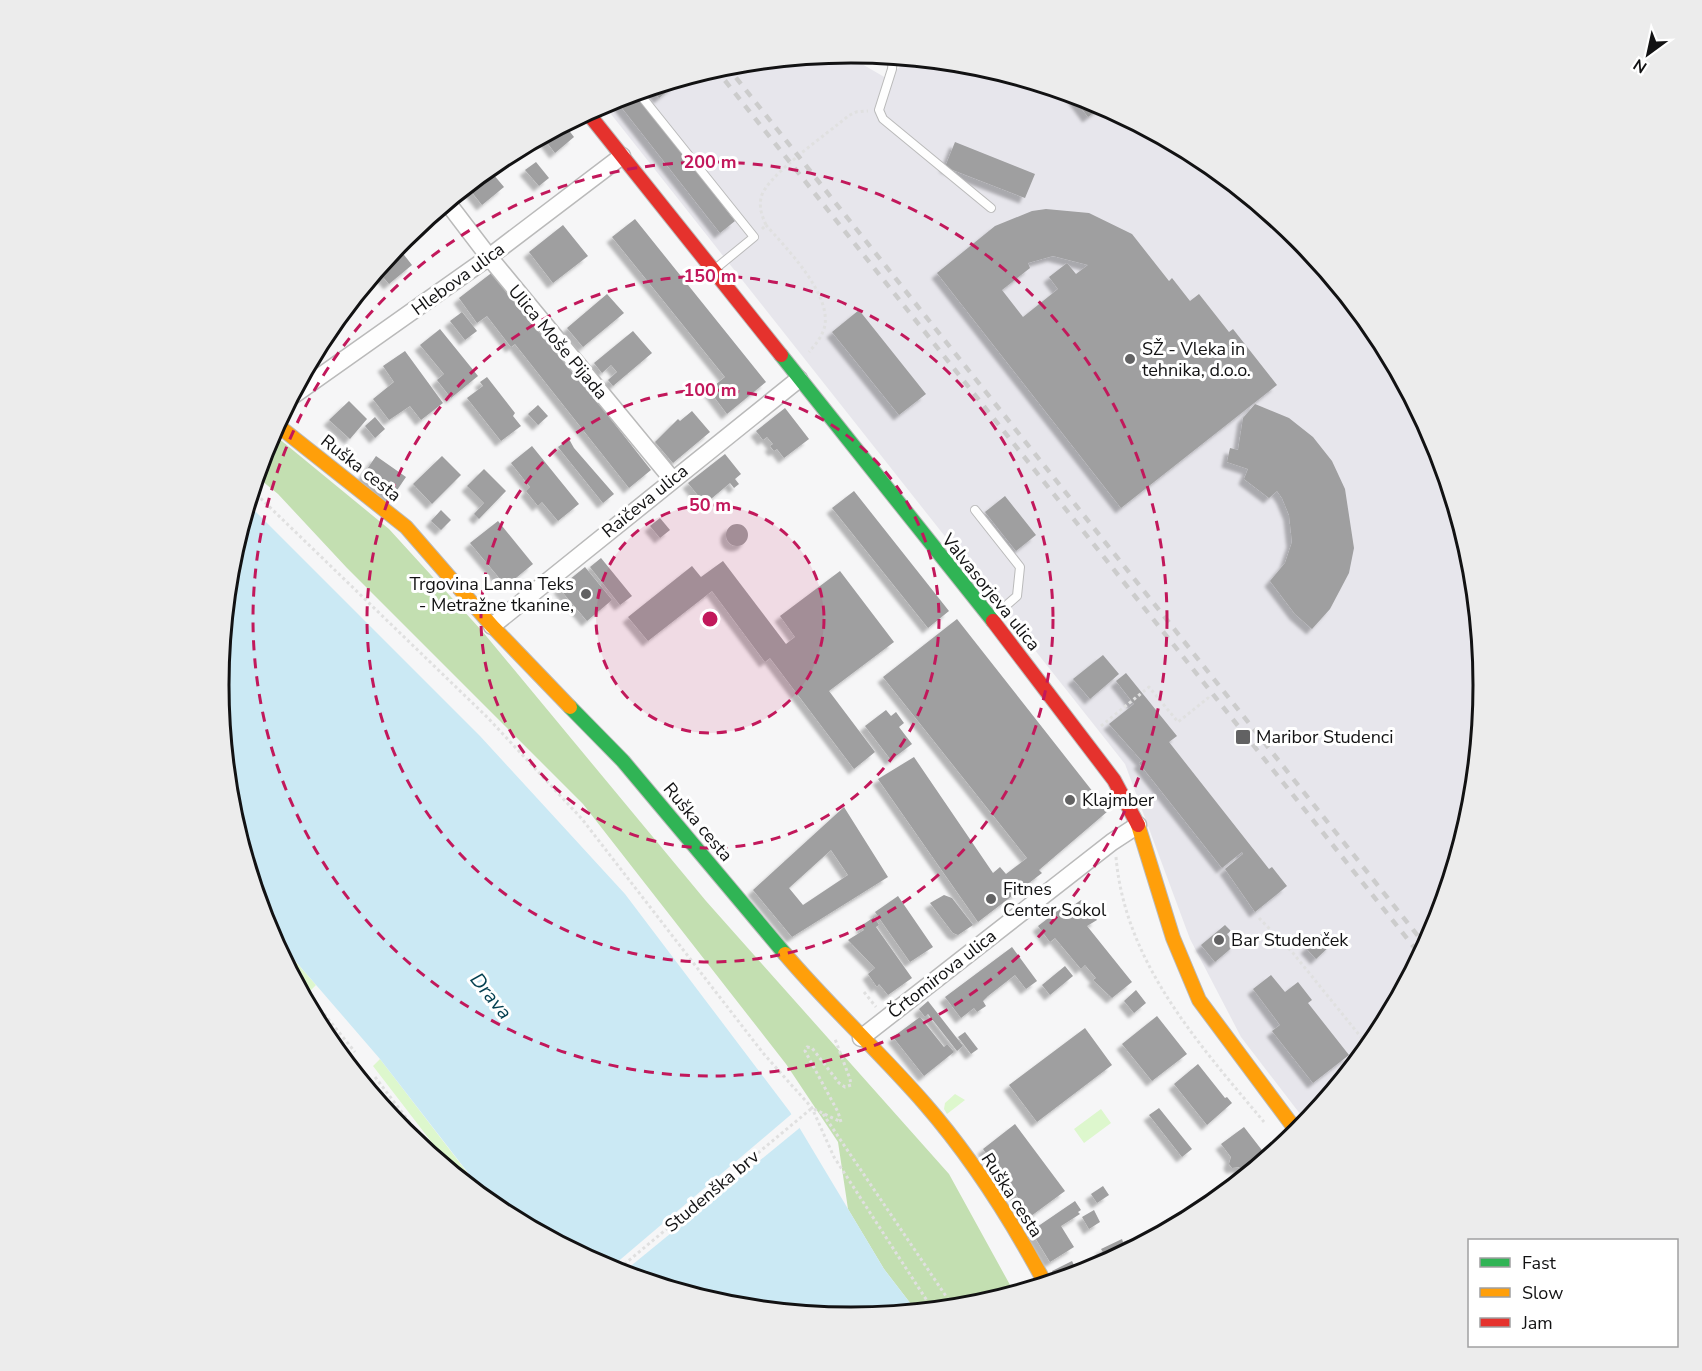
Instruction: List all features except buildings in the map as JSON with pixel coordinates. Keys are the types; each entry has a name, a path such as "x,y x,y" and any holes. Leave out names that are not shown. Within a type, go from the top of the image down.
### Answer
{"street":[{"name":"Valvasorjeva ulica","path":"593,119 991,619 1114,780 1138,825 1173,938 1199,1000 1292,1125"},
{"name":"Hlebova ulica","path":"305,387 489,257 622,156"},
{"name":"Ulica Moše Pijada","path":"452,208 489,257 672,479"},
{"name":"Raičeva ulica","path":"492,626 799,379"},
{"name":"Ruška cesta","path":"284,430 406,527 492,626 623,761 808,980 925,1104 977,1172 1026,1247 1042,1278"},
{"name":"Črtomirova ulica","path":"861,1038 1112,842 1138,825"}],"lane":[{"path":"892,64 879,110 889,127 991,208"},
{"path":"643,99 754,237 713,270"},
{"path":"975,510 1020,567 1017,596 991,619"}],"path":[{"path":"809,352 819,341 825,327 825,306 799,263 766,225 760,210 761,198 773,177 853,113 879,110"},
{"path":"754,237 766,225"},
{"path":"259,496 488,718 582,819 763,1053 811,1109 834,1157 929,1303"},
{"path":"1101,726 1149,687 1178,722 1200,702 1208,698 1211,700"},
{"path":"1259,918 1293,953 1363,1039"},
{"path":"864,992 885,1018"},
{"path":"318,1007 364,1064 363,1071"},
{"path":"811,1109 840,1122 838,1112 806,1055 807,1047 812,1048 838,1083 845,1087 851,1085 836,1041 831,1034"},
{"name":"Studenška brv","path":"624,1265 811,1109"},
{"path":"822,1113 949,1300"}],"shaded area":[{"path":"861,63 886,78 902,65 932,68 1012,84 1089,110 1162,146 1197,168 1261,217 1291,245 1345,307 1369,340 1409,410 1426,447 1452,524 1462,564 1468,604 1474,686 1472,726 1462,807 1440,886 1426,924 1390,997 1369,1031 1345,1064 1301,1115 1241,1037 1190,939 1125,764 609,112 690,84 770,68 810,64"}],"green space":[{"path":"280,439 389,529 482,631 706,901 949,1174 1011,1287 912,1305 884,1269 848,1209 838,1142 786,1064 583,804 347,568 278,494 263,482"},
{"path":"291,956 316,985 310,991 307,988"},
{"path":"380,1059 472,1179 440,1153 373,1066"},
{"path":"955,1094 965,1100 947,1114 944,1109 945,1103"},
{"path":"1101,1109 1111,1123 1084,1143 1074,1129"}],"water":[{"name":"Drava","path":"254,510 480,736 625,894 790,1112 884,1269 912,1305 810,1307 730,1296 651,1275 576,1244 540,1225 474,1180 380,1059 290,955 262,886 240,807 230,726 230,645 240,564"}],"pier":[{"path":"794,1112 802,1126 629,1267 617,1262"}],"railway":[{"path":"733,74 1420,938"},
{"path":"722,77 1415,948"}],"traffic: fast":[{"path":"781,355 993,621"},
{"path":"570,707 623,761 785,954"}],"traffic: slow":[{"path":"284,430 406,527 492,626 570,707"},
{"path":"1138,825 1173,938 1199,1000 1292,1125"},
{"path":"785,954 908,1085 959,1146 1019,1237 1042,1278"}],"traffic: jam":[{"path":"593,119 781,355"},
{"path":"993,621 1114,780 1138,825"}],"place":[{"name":"SŽ - Vleka in tehnika, d.o.o.","path":"1130,359"},
{"name":"Trgovina Lanna Teks - Metražne tkanine,","path":"586,594"},
{"name":"Maribor Studenci","path":"1243,737"},
{"name":"Klajmber","path":"1070,800"},
{"name":"Fitnes Center Sokol","path":"991,899"},
{"name":"Bar Studenček","path":"1219,940"}]}
